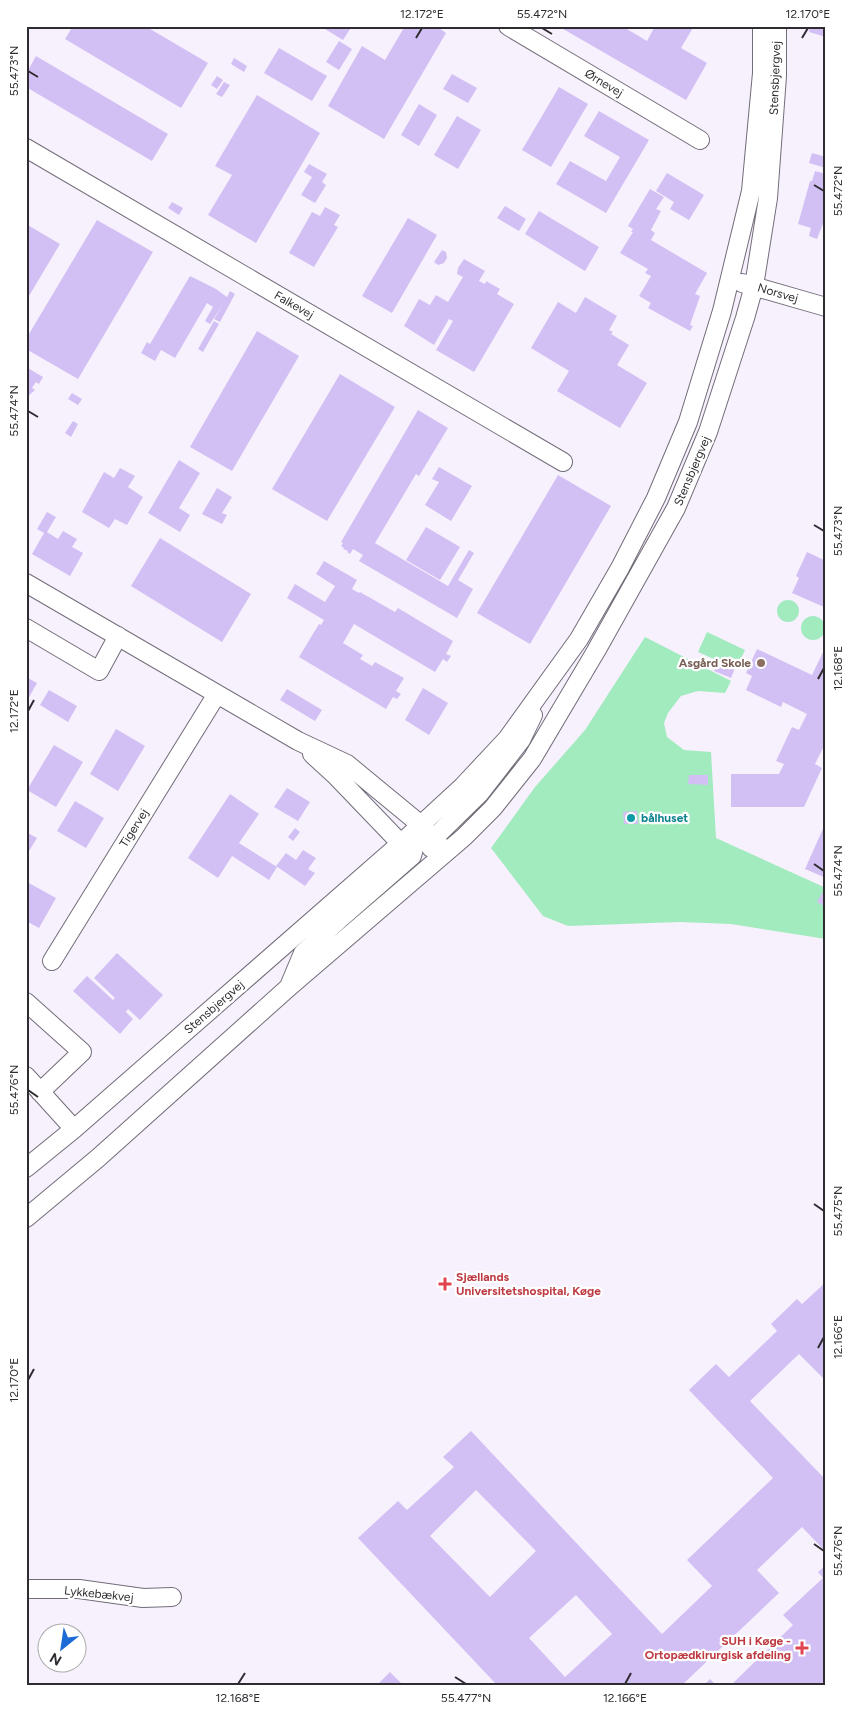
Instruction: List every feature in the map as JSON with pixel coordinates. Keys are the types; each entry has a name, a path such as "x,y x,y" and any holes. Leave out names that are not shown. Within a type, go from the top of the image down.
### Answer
{"street":[{"name":"Ørnevej","path":"508,26 700,140"},
{"name":"Stensbjergvej","path":"289,987 303,953 342,917 406,850 420,825 463,786 506,739 547,685 588,623 620,568 656,498 688,422 731,280 752,191 762,73 762,26"},
{"name":"Stensbjergvej","path":"26,1218 98,1158 289,987 446,852 493,808 532,759 601,643 676,508 708,432 754,286 768,198 777,76 777,26"},
{"name":"Falkevej","path":"26,148 563,462"},
{"name":"Norsvej","path":"731,280 826,306"},
{"path":"26,583 298,741 347,764 420,825 446,852"},
{"path":"26,628 99,671 118,636"},
{"name":"Stensbjergvej","path":"425,870 434,838 480,793 522,740 547,685"},
{"name":"Tigervej","path":"52,961 217,694"},
{"path":"298,741 337,777 425,870"},
{"name":"Stensbjergvej","path":"26,1168 406,850"},
{"path":"26,1002 82,1052 40,1092"},
{"path":"26,1076 74,1129"},
{"name":"Lykkebækvej","path":"26,1589 79,1589 143,1598 172,1598"}],"green space":[{"path":"784,600 792,600 799,607 799,615 792,622 784,622 777,615 777,607"},
{"path":"813,616 818,617 824,623 824,633 818,639 813,640 808,639 802,633 801,628 802,623 808,617"},
{"path":"707,632 745,650 736,669 698,652"},
{"path":"645,637 731,681 725,693 698,691 681,696 668,713 664,723 667,737 684,750 711,752 716,838 826,888 826,939 731,924 680,922 568,926 543,916 491,848 535,787 585,730"}],"building":[{"path":"73,26 145,26 208,63 181,108 65,39"},
{"path":"320,26 352,26 343,40"},
{"path":"405,26 436,26 446,33 384,139 328,106 362,46 385,60"},
{"path":"558,26 622,26 647,41 655,26 694,26 681,48 707,63 686,100"},
{"path":"810,26 826,26 826,37 809,32"},
{"path":"339,41 352,49 339,70 326,62"},
{"path":"279,48 327,76 312,101 264,73"},
{"path":"36,56 168,134 152,161 26,87 26,74"},
{"path":"234,58 247,66 244,72 231,64"},
{"path":"452,74 477,88 468,103 443,89"},
{"path":"217,76 223,80 217,89 211,85"},
{"path":"224,82 230,85 222,97 216,94"},
{"path":"559,87 588,104 551,167 522,150"},
{"path":"257,95 320,133 256,243 208,215 232,175 215,166"},
{"path":"419,104 437,115 419,146 401,135"},
{"path":"599,111 649,140 606,213 556,184 570,161 606,181 620,157 584,136"},
{"path":"457,116 481,130 458,169 434,155"},
{"path":"812,153 826,157 826,168 809,163"},
{"path":"309,164 327,174 322,182 326,185 315,203 301,195 312,177 304,172"},
{"path":"815,171 826,174 826,216 817,239 809,236 811,228 798,224 810,181 812,181"},
{"path":"667,173 704,195 689,220 670,209 674,202 656,191"},
{"path":"650,189 664,197 656,209 661,211 651,230 655,233 651,240 707,273 695,294 700,296 690,325 693,326 690,331 648,308 651,303 639,296 651,276 645,273 648,269 620,253 633,232 631,232 633,229 628,226"},
{"path":"172,202 183,208 179,215 168,208"},
{"path":"505,206 526,219 519,231 497,218"},
{"path":"325,207 340,215 334,225 338,227 314,267 289,253 312,212 320,216"},
{"path":"539,211 599,247 585,271 525,234"},
{"path":"408,218 437,235 392,313 362,296"},
{"path":"97,220 153,252 78,379 26,349 26,339"},
{"path":"26,224 60,244 26,301"},
{"path":"442,250 446,252 447,258 444,263 438,265 434,262"},
{"path":"464,259 485,271 479,281 485,284 486,281 500,289 497,294 514,304 474,372 436,350 453,321 449,319 434,345 404,326 419,299 430,305 436,295 448,302 463,277 457,274 458,268"},
{"path":"190,276 216,289 227,297 230,291 235,294 220,322 214,319 223,304 210,324 205,321 213,307 207,303 175,358 161,350 155,361 141,353 147,342 150,344"},
{"path":"585,297 617,316 609,330 613,332 611,334 629,345 617,365 647,383 620,428 557,391 569,371 531,348 558,302 576,313"},
{"path":"214,321 219,324 203,352 198,349"},
{"path":"257,331 299,356 232,471 190,447"},
{"path":"26,367 43,377 39,384 36,382 32,388 35,390 26,398"},
{"path":"340,374 395,407 327,521 272,489"},
{"path":"72,393 82,399 78,405 68,399"},
{"path":"418,410 448,428 419,476 416,474 375,543 448,586 469,550 474,553 458,580 473,589 457,618 359,561 363,555 353,549 350,554 341,546 343,543 341,542"},
{"path":"73,421 78,424 71,437 65,433"},
{"path":"179,460 200,473 179,508 190,515 180,532 148,513"},
{"path":"439,467 472,486 451,521 425,505 439,482 432,479"},
{"path":"120,468 135,476 128,487 143,497 127,525 115,519 109,528 82,512 104,472 114,478"},
{"path":"558,475 611,506 530,644 477,613"},
{"path":"217,488 232,497 222,513 227,515 222,524 202,514"},
{"path":"47,512 56,517 47,532 58,539 63,531 77,539 72,547 83,553 70,576 32,554 44,533 37,529"},
{"path":"426,527 460,547 440,580 406,560"},
{"path":"160,538 251,594 222,642 131,586"},
{"path":"807,552 826,561 826,603 824,607 792,593 799,578 796,576"},
{"path":"324,561 357,580 352,589 395,612 398,608 453,641 446,654 451,656 447,662 443,659 435,672 354,624 343,643 363,655 360,659 372,666 375,662 404,678 396,691 401,694 397,699 393,697 386,709 299,657 319,624 321,625 324,620 287,598 295,584 325,602 335,586 316,574"},
{"path":"826,646 826,747 824,746 815,764 822,768 804,807 731,807 731,774 779,774 784,764 776,761 792,727 799,730 807,714 783,702 781,707 746,690 752,676 746,673 757,649 812,675"},
{"path":"720,662 735,668 731,678 714,671"},
{"path":"26,677 37,683 28,699 26,698"},
{"path":"423,688 448,703 429,735 405,720"},
{"path":"287,689 322,710 315,721 280,700"},
{"path":"49,690 77,706 68,722 40,705"},
{"path":"116,729 145,746 118,791 90,774"},
{"path":"54,745 83,762 56,807 27,790"},
{"path":"689,775 708,775 708,785 688,784"},
{"path":"287,788 310,802 298,821 274,807"},
{"path":"230,794 259,814 239,843 277,867 269,880 232,856 218,878 188,858"},
{"path":"75,801 104,818 86,848 57,831"},
{"name":"bålhuset","path":"637,811 638,824 624,824 623,812"},
{"path":"826,822 826,878 805,869"},
{"path":"295,828 300,832 293,841 288,837"},
{"path":"26,832 37,838 26,856"},
{"path":"303,850 316,858 308,869 315,873 305,886 276,866 286,853 296,860"},
{"path":"27,882 56,898 39,928 26,921"},
{"path":"822,893 826,895 826,907 817,902"},
{"path":"117,953 163,995 140,1020 128,1009 126,1012 133,1019 120,1034 73,991 87,976 113,1000 115,998 94,978"},
{"path":"826,1282 826,1381 799,1354 750,1401 826,1478 826,1551 802,1527 757,1570 779,1593 682,1685 643,1685 641,1683 640,1685 497,1685 358,1538 398,1501 407,1510 454,1467 443,1457 471,1431 662,1634 712,1586 687,1560 773,1478 689,1390 716,1364 729,1377 777,1331 771,1324 797,1299 802,1304","holes":["476,1490 536,1551 490,1597 430,1536","576,1595 612,1634 565,1677 529,1638"]},
{"path":"826,1565 826,1685 731,1685 793,1625 783,1615 823,1578 818,1572"},
{"path":"390,1672 403,1685 377,1685"},
{"path":"710,1679 716,1685 704,1685"}],"place":[{"name":"Asgård Skole","path":"761,663"},
{"name":"bålhuset","path":"631,818"},
{"name":"Sjællands Universitetshospital, Køge","path":"445,1284"},
{"name":"SUH i Køge - Ortopædkirurgisk afdeling","path":"802,1648"}]}
